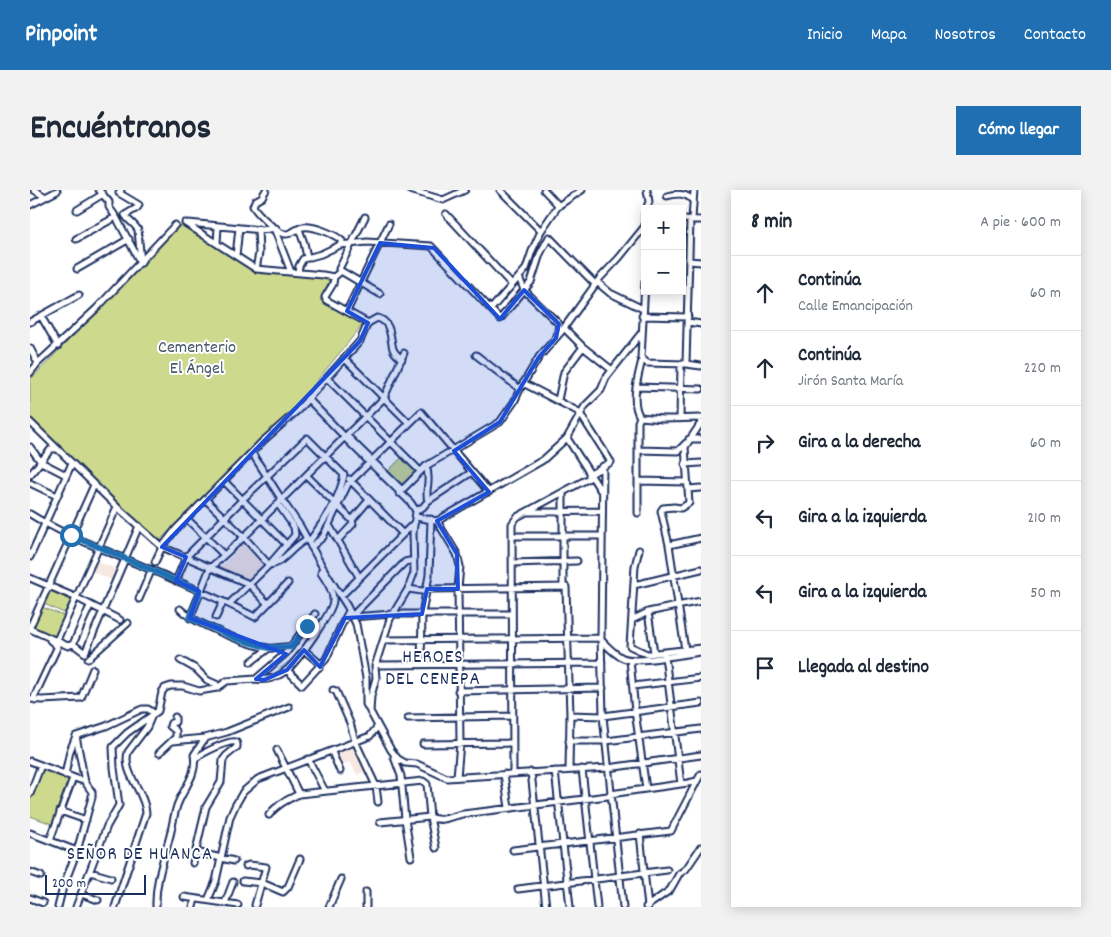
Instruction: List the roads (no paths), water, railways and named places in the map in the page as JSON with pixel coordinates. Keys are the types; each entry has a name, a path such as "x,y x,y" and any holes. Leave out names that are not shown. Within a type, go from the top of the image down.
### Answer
{"street":[{"path":"34,190 44,196"},
{"path":"30,205 44,196 53,194 57,190"},
{"path":"121,190 119,193 139,205 125,215 127,220 138,230 141,263"},
{"path":"266,190 262,197 254,202 253,206 275,228 285,234 305,226 330,232 342,241 340,245"},
{"path":"410,190 443,200 465,190"},
{"path":"500,190 542,231"},
{"path":"544,190 559,206"},
{"path":"492,309 526,269 532,250 559,206 582,190"},
{"path":"647,190 648,205"},
{"path":"680,419 680,388 688,320 689,246 694,190"},
{"path":"77,210 101,192 109,202 109,207 141,263"},
{"path":"667,196 685,194 693,201"},
{"path":"446,214 512,285"},
{"path":"76,240 116,217"},
{"path":"365,217 339,269 341,270 334,277 333,284 325,298 368,323"},
{"path":"686,219 701,220"},
{"path":"275,228 218,227 185,222 256,269 334,277"},
{"path":"347,311 389,224"},
{"path":"30,373 141,263 175,225"},
{"path":"217,243 218,227"},
{"path":"236,256 238,228"},
{"path":"275,228 291,272"},
{"path":"256,269 259,253 258,229"},
{"path":"299,229 307,257"},
{"path":"401,491 426,466 500,422 514,402 520,388 539,357 564,328 596,283 641,232"},
{"path":"298,272 303,259 321,254 340,245 380,243 422,245 434,248 500,319 531,282 540,254 549,237 596,283 610,293 643,309"},
{"path":"77,269 128,240"},
{"path":"689,261 701,262"},
{"path":"341,270 380,294"},
{"path":"520,277 524,290 559,324 556,338"},
{"path":"30,322 79,295"},
{"path":"638,513 638,422 640,417 636,407 637,387 642,360 644,295"},
{"path":"41,316 58,346"},
{"path":"642,316 688,320 701,324"},
{"path":"155,562 162,547 186,518 297,411 360,341 368,323 377,318 383,320 390,332 394,352 402,359"},
{"path":"564,328 612,370"},
{"path":"341,596 415,520 434,520 489,492 543,460 567,438 580,413 601,390 606,378 642,332"},
{"path":"558,400 564,372 583,346"},
{"path":"30,348 38,363"},
{"path":"190,618 210,568 347,437 384,398 404,353"},
{"path":"476,355 520,388"},
{"path":"344,358 409,424"},
{"path":"642,360 648,363 701,366"},
{"path":"327,378 420,471"},
{"path":"513,773 512,524 516,517 563,492 610,462 580,413 523,383"},
{"path":"637,387 701,389"},
{"path":"307,398 347,437 347,440 401,491 416,511 413,533 414,573 408,589 392,614 375,666 376,678 371,696 370,713"},
{"path":"310,543 336,506 350,480 371,462 421,412 489,492"},
{"path":"640,417 701,418"},
{"path":"30,422 117,507 162,547 250,584 268,604"},
{"path":"689,651 677,606 669,545 661,511 667,507 681,508 689,503 685,447 701,422"},
{"path":"176,581 186,557 307,438 344,475 336,506 324,537 310,543 298,543 279,560 269,564"},
{"path":"567,438 601,492"},
{"path":"638,450 678,451 688,441 701,439"},
{"path":"30,446 41,462 66,475"},
{"path":"30,475 51,450 57,449"},
{"path":"216,617 226,603 250,584 287,545 296,532 252,453"},
{"path":"30,557 32,547 72,463"},
{"path":"685,464 701,463"},
{"path":"426,466 430,481 426,497 428,501"},
{"path":"602,466 603,716 623,907"},
{"path":"416,511 472,472"},
{"path":"306,476 352,520"},
{"path":"224,480 287,545"},
{"path":"350,480 403,534"},
{"path":"638,481 687,482"},
{"path":"30,483 57,496"},
{"path":"90,606 73,644 68,646 30,628 94,485"},
{"path":"688,489 701,488"},
{"path":"563,492 563,586 566,586 569,663 569,770"},
{"path":"206,500 269,564"},
{"path":"338,540 353,524 352,520 369,500"},
{"path":"280,502 300,526 341,596 359,633 360,650 366,678 366,704 393,755 401,776 405,819 412,857"},
{"path":"57,640 117,507"},
{"path":"527,512 601,511"},
{"path":"30,514 98,548 256,617 288,583"},
{"path":"186,518 224,555"},
{"path":"434,520 457,554 460,566 458,589 460,744 457,777"},
{"path":"422,665 422,614 434,520"},
{"path":"330,525 359,578"},
{"path":"73,644 84,653 104,612 139,526"},
{"path":"512,536 601,536"},
{"path":"669,545 701,538"},
{"path":"639,550 635,566 630,646 647,654 701,652 701,660"},
{"path":"352,616 405,562 414,560"},
{"path":"512,563 577,561"},
{"path":"76,907 107,826 119,805 113,747 118,740 152,712 159,709 161,696 165,688 183,686 199,691 206,690 217,688 227,681 264,680 276,677 287,670 322,624 333,603 334,598 321,573 323,568"},
{"path":"634,585 673,574 701,569"},
{"path":"139,599 151,571"},
{"path":"30,578 120,620"},
{"path":"408,589 563,586"},
{"path":"632,620 648,612 701,601"},
{"path":"180,609 190,618 235,638 269,648 291,647"},
{"path":"287,670 302,685 326,659 349,611"},
{"path":"648,612 654,654"},
{"path":"352,616 459,613 512,614"},
{"path":"256,679 280,660 315,614"},
{"path":"88,659 128,623"},
{"path":"49,637 57,648 33,699 80,698 93,669"},
{"path":"384,640 602,639 616,654 630,660 665,656 701,648"},
{"path":"251,662 269,648"},
{"path":"304,650 318,662 320,667"},
{"path":"640,660 647,654"},
{"path":"665,656 680,784"},
{"path":"180,660 196,669 207,680 216,684"},
{"path":"630,660 646,789"},
{"path":"379,665 602,663"},
{"path":"633,686 701,678"},
{"path":"458,691 603,688"},
{"path":"332,690 336,691 376,786 378,802"},
{"path":"570,715 603,716 701,703"},
{"path":"173,741 205,738 227,732 288,707"},
{"path":"65,775 70,751 76,736 106,726 142,710 152,712"},
{"path":"115,907 146,813 145,804 130,773 127,756 147,727 152,712"},
{"path":"408,718 512,716"},
{"path":"159,753 176,737 176,731 170,726 171,723 175,722 175,718"},
{"path":"208,900 216,881 230,817 243,792 258,779 370,736 378,726"},
{"path":"569,741 606,741 701,729"},
{"path":"58,907 63,887 77,851 92,797 92,792 85,782 76,736"},
{"path":"156,907 158,877 176,808 190,783 194,755 205,738"},
{"path":"193,863 206,807 220,782 223,760 238,744 230,741 194,759"},
{"path":"423,744 512,743"},
{"path":"277,750 299,794"},
{"path":"332,752 340,771"},
{"path":"393,755 405,763 417,764 441,776 457,777 608,768 642,762 701,756"},
{"path":"308,759 325,791"},
{"path":"30,761 80,780"},
{"path":"30,794 41,765"},
{"path":"582,769 597,907"},
{"path":"556,771 570,907"},
{"path":"531,772 546,907"},
{"path":"504,774 509,808"},
{"path":"513,850 671,831 701,774"},
{"path":"50,840 73,778"},
{"path":"270,816 275,807 299,794 402,784 423,780 427,784 430,817 436,848"},
{"path":"380,822 430,817 444,820 462,814 608,796 610,794 697,781"},
{"path":"60,811 86,820"},
{"path":"30,833 77,851"},
{"path":"640,834 647,907"},
{"path":"647,907 670,890 679,874 686,869 701,847"},
{"path":"196,852 234,861"},
{"path":"243,881 262,883 283,892 288,887 300,859"},
{"path":"246,866 265,866 255,906"},
{"path":"518,889 667,870"},
{"path":"30,872 41,876"},
{"path":"90,872 111,878"},
{"path":"329,907 341,879"},
{"path":"225,903 233,882"},
{"path":"366,892 366,907"},
{"path":"81,894 98,900"},
{"path":"184,897 208,900 217,904 238,905"},
{"path":"30,898 43,903"},
{"path":"194,907 196,899"}],"waterway":[{"path":"279,669 297,653 320,618"}],"district":[{"name":"HEROES DEL CENEPA","path":"433,669"},
{"name":"SEÑOR DE HUANCA","path":"140,855"}],"park label":[{"name":"Cementerio El Ángel","path":"197,358"}]}
